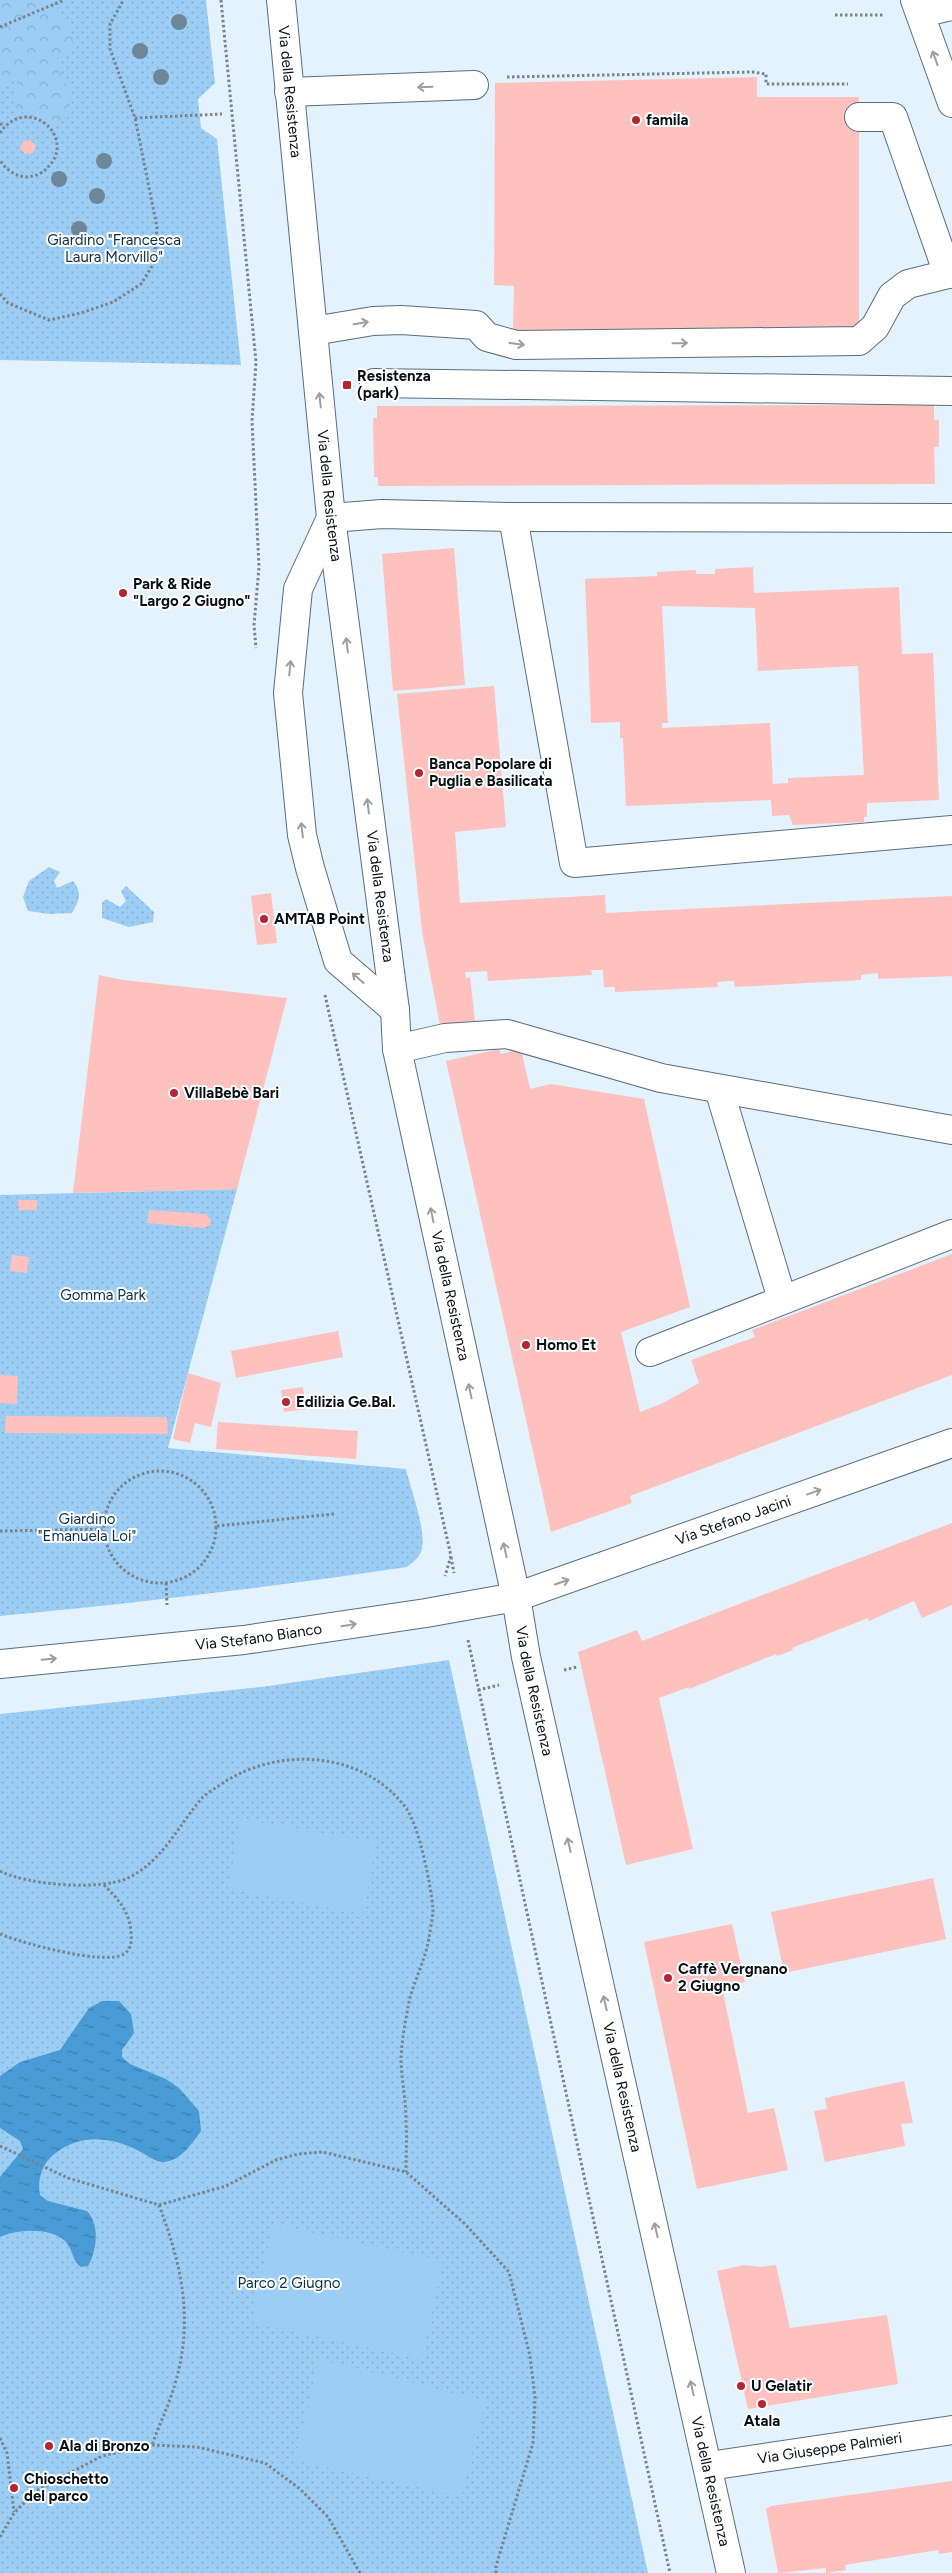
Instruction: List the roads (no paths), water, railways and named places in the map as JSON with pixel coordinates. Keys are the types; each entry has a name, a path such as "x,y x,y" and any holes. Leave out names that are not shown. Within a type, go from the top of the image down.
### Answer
{"street":[{"name":"Via della Resistenza","path":"281,0 331,518 395,1010 397,1049 516,1597 526,1657 709,2466 731,2573"},
{"path":"952,6 917,7 952,103"},
{"path":"289,92 474,85"},
{"path":"313,331 373,321 401,320 476,325 487,337 516,345 859,341 875,327 892,296 908,284 950,274 893,117 859,117"},
{"path":"374,383 952,391"},
{"path":"395,1010 338,961 302,835 288,693 298,589 331,518 382,514 513,517 952,518"},
{"path":"513,517 574,863 952,830"},
{"path":"397,1049 445,1038 507,1034 661,1078 952,1130"},
{"path":"719,1088 782,1299"},
{"path":"650,1352 952,1234"},
{"name":"Via Stefano Jacini","path":"516,1597 952,1443"},
{"name":"Via Stefano Bianco","path":"0,1664 244,1640 416,1615 516,1597"},
{"name":"Via Giuseppe Palmieri","path":"709,2466 952,2430"}],"water":[{"path":"102,2001 119,2001 131,2014 134,2033 122,2050 122,2057 130,2064 166,2079 179,2088 199,2111 201,2131 186,2151 170,2161 157,2161 117,2142 96,2139 76,2142 52,2156 44,2166 40,2177 40,2195 48,2201 87,2211 94,2223 96,2238 91,2260 88,2266 81,2267 76,2262 68,2244 59,2236 51,2233 24,2231 0,2237 0,2177 23,2149 20,2141 0,2128 0,2076 20,2062 60,2050 89,2008"}],"place":[{"name":"famila","path":"636,120"},
{"name":"Resistenza (park)","path":"347,385"},
{"name":"Park & Ride \"Largo 2 Giugno\"","path":"123,593"},
{"name":"Banca Popolare di Puglia e Basilicata","path":"419,773"},
{"name":"AMTAB Point","path":"264,919"},
{"name":"VillaBebè Bari","path":"174,1093"},
{"name":"Homo Et","path":"526,1345"},
{"name":"Edilizia Ge.Bal.","path":"286,1402"},
{"name":"Caffè Vergnano 2 Giugno","path":"668,1978"},
{"name":"U Gelatir","path":"741,2386"},
{"name":"Atala","path":"762,2404"},
{"name":"Ala di Bronzo","path":"49,2446"},
{"name":"Chioschetto del parco","path":"14,2488"}],"park label":[{"name":"Giardino \"Francesca Laura Morvillo\"","path":"114,248"},
{"name":"Gomma Park","path":"103,1295"},
{"name":"Giardino \"Emanuela Loi\"","path":"87,1528"},
{"name":"Parco 2 Giugno","path":"289,2283"}]}
